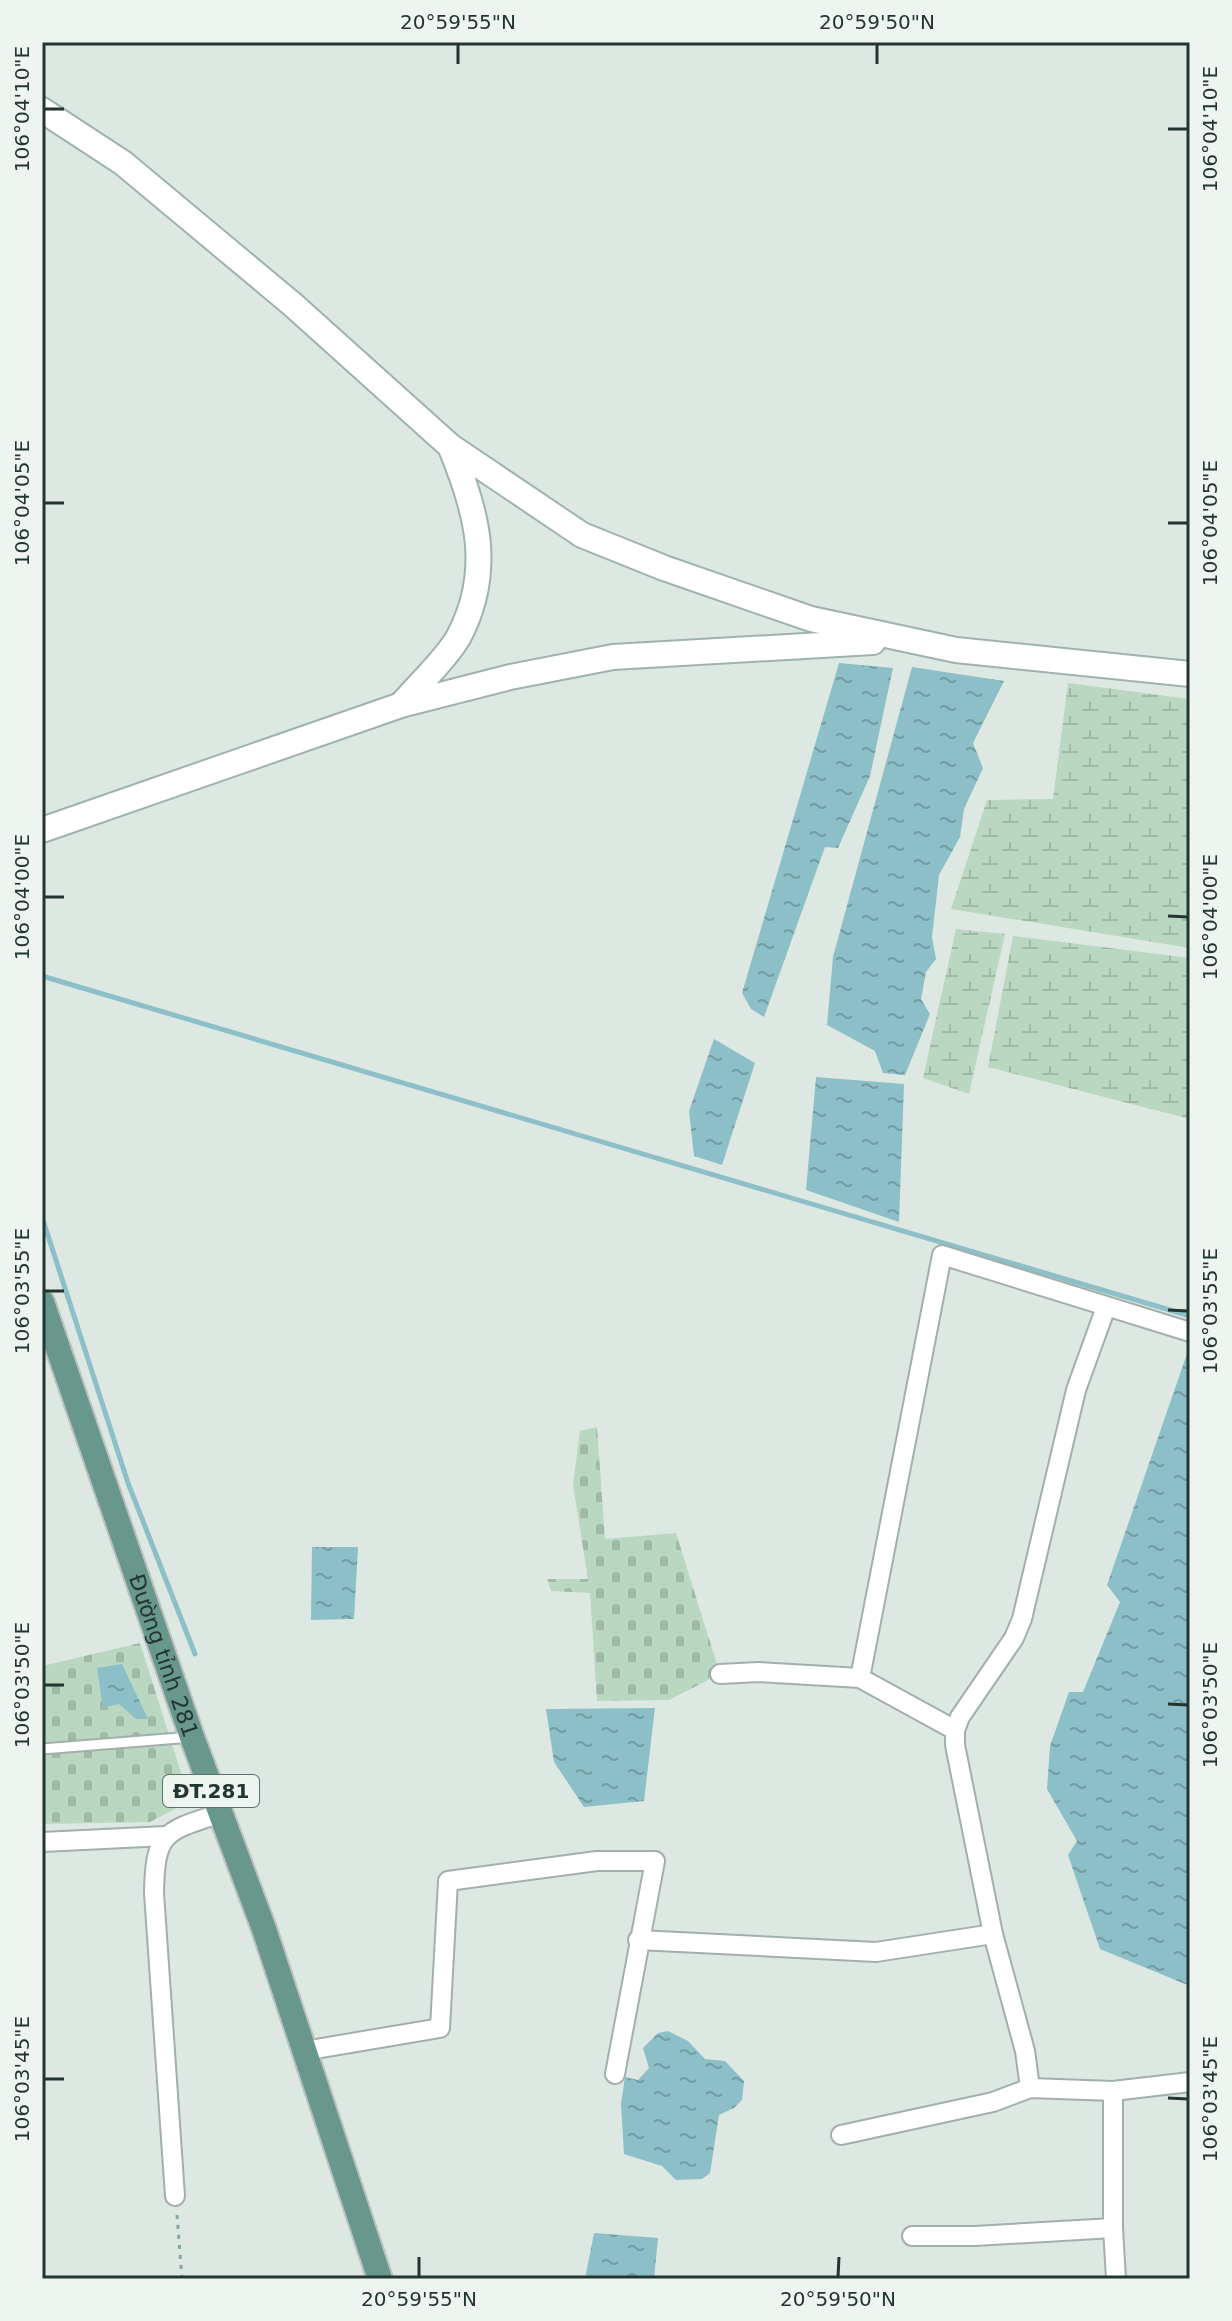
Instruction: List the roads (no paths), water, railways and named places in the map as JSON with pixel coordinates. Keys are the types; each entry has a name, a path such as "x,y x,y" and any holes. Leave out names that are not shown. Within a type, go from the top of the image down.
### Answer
{"main road":[{"path":"42,110 123,163 292,304 450,446 582,535 811,619 956,650 1190,674"},
{"path":"401,705 457,639 472,601 479,562 477,527 470,492 450,446"},
{"path":"42,830 401,705 510,677 613,657 906,640"},
{"name":"Đường tỉnh 281","path":"42,1302 219,1814 264,1929 380,2279"}],"street":[{"path":"860,1678 942,1255 1190,1332"},
{"path":"1030,2088 1025,2051 993,1934 955,1745 955,1730 960,1717 1014,1638 1022,1619 1076,1390 1106,1307"},
{"path":"720,1674 759,1672 860,1678 955,1730"},
{"path":"42,1842 166,1836 188,1823 219,1814"},
{"path":"166,1836 155,1856 154,1893 175,2196"},
{"path":"304,2051 440,2028 448,1881 597,1861 655,1861 615,2074"},
{"path":"638,1940 876,1952 993,1934"},
{"path":"841,2135 993,2102 1030,2088 1113,2091 1190,2082"},
{"path":"1113,2091 1116,2279"},
{"path":"912,2236 975,2236 1113,2228"}],"lane":[{"path":"42,1749 192,1737"}],"water":[{"path":"839,663 893,668 870,776 838,848 825,847 764,1017 751,1009 742,993"},
{"path":"912,667 1004,681 973,743 983,768 964,809 960,837 939,875 932,937 936,959 926,972 921,999 930,1014 905,1075 883,1073 875,1051 827,1025 833,957"},
{"path":"714,1039 755,1063 722,1165 694,1156 689,1111"},
{"path":"816,1077 904,1084 899,1222 806,1190"},
{"path":"1190,1345 1190,1986 1100,1949 1068,1855 1077,1841 1047,1789 1050,1746 1069,1692 1083,1692 1120,1602 1107,1585"},
{"path":"312,1547 358,1547 354,1619 311,1620"},
{"path":"122,1664 148,1719 136,1719 119,1704 103,1708 97,1668"},
{"path":"655,1708 644,1801 584,1807 554,1762 546,1709"},
{"path":"668,2031 688,2041 705,2059 725,2061 744,2081 742,2100 719,2115 710,2173 702,2179 676,2180 662,2166 624,2154 621,2104 625,2077 638,2080 649,2068 643,2048 658,2033"},
{"path":"594,2233 658,2238 654,2279 585,2279"}],"waterway":[{"path":"42,976 1190,1316"},
{"path":"42,1217 128,1483 195,1654"}]}
